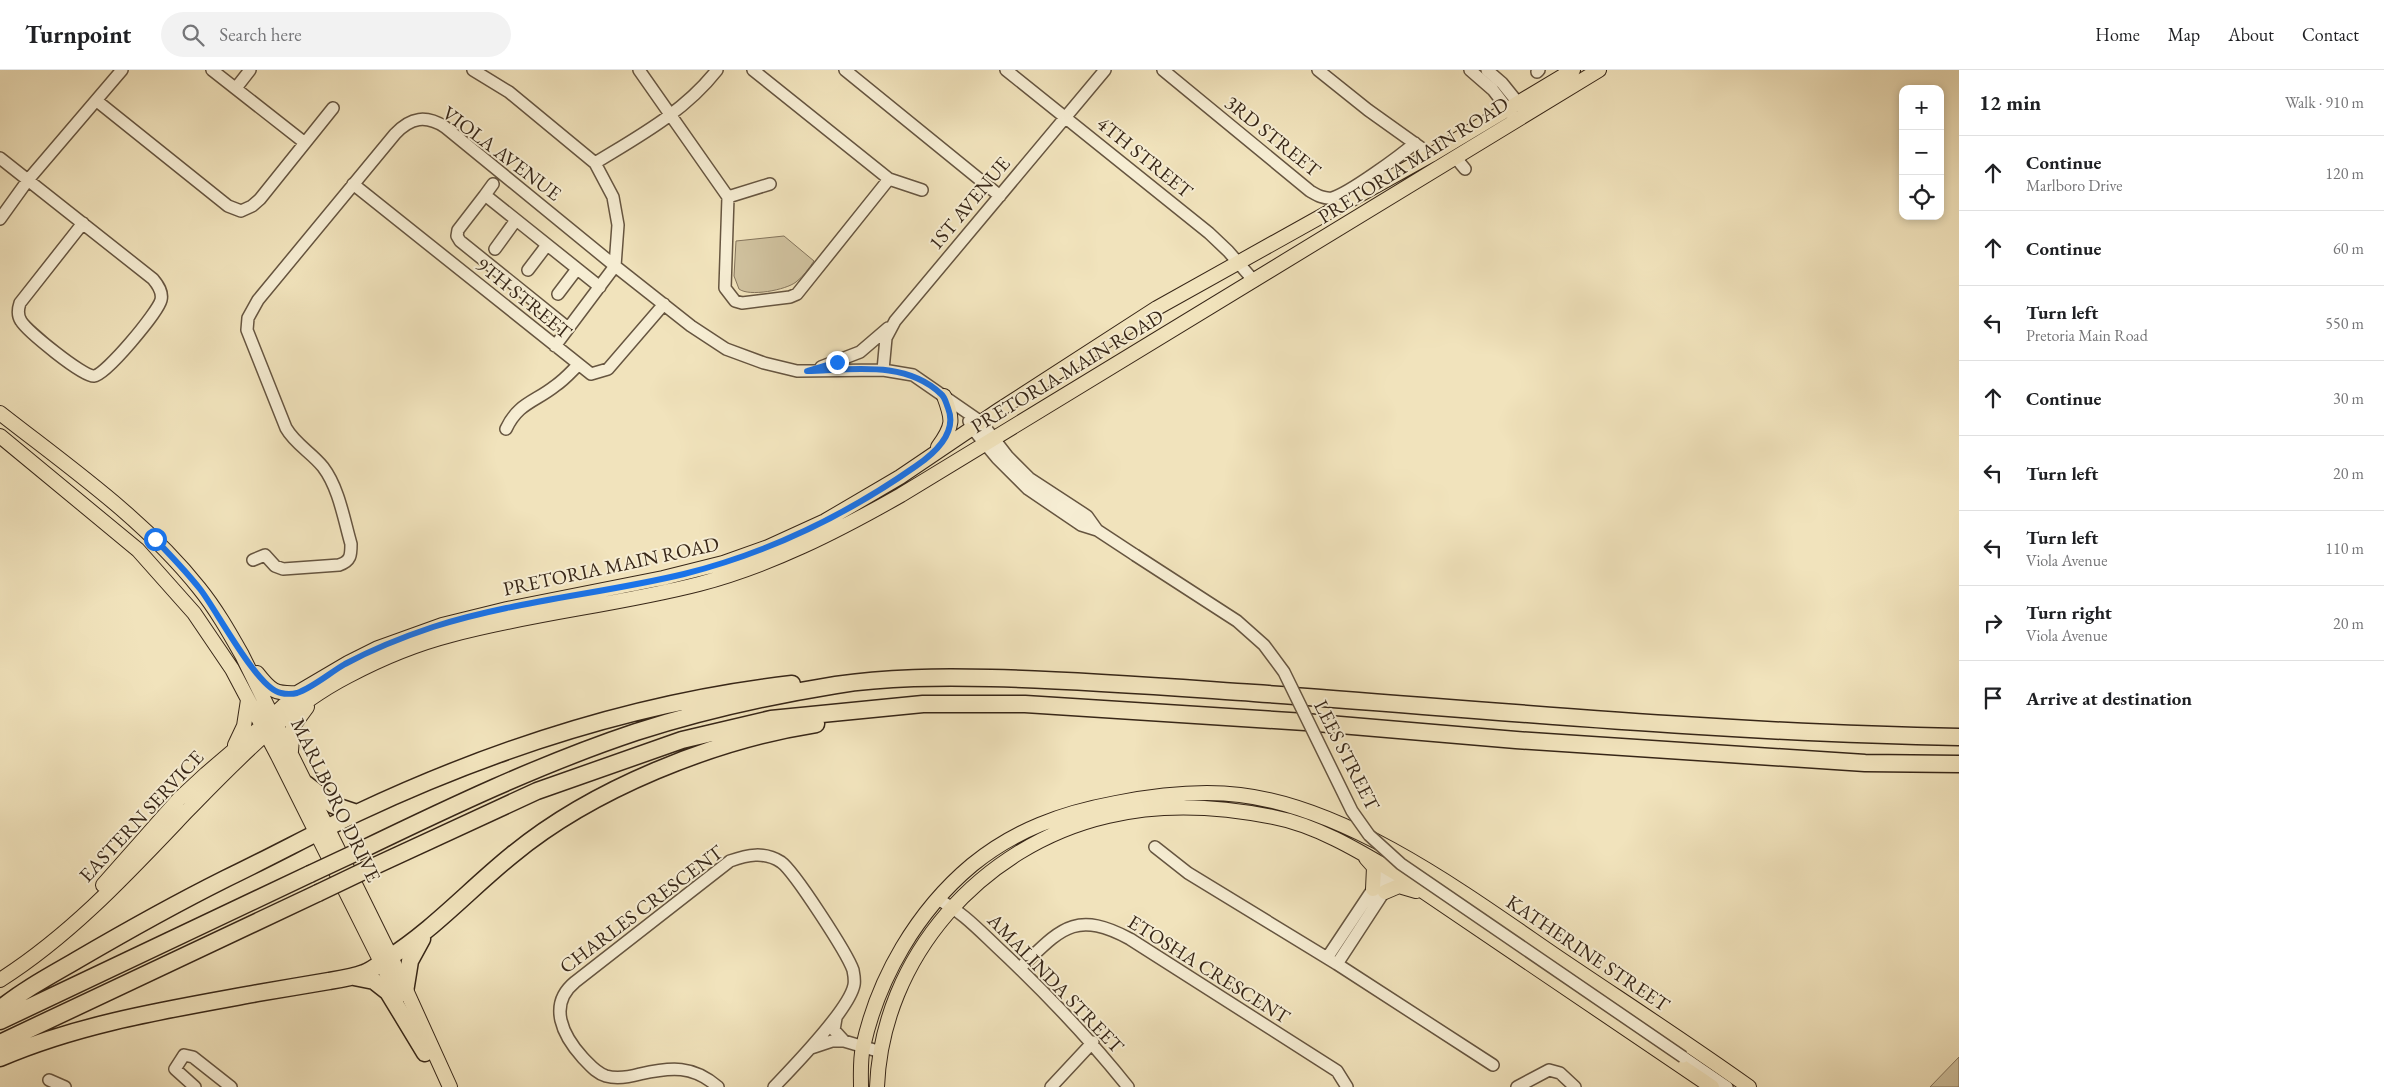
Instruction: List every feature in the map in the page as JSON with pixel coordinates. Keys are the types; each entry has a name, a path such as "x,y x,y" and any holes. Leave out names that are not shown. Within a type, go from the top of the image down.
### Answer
{"highway":[{"path":"0,1021 506,782 576,753 636,732 726,706 836,685 914,678 1041,679 1802,732 1959,738"},
{"path":"0,1009 52,975 136,926 357,813 505,753 621,716 755,688 813,682 836,685"},
{"path":"0,1043 537,791 682,740 771,719 923,704 1026,704 1845,762 1916,765 1959,764"},
{"path":"0,1058 69,1034 130,1019 364,974 429,929 520,848 560,820 603,796 643,777 724,747 767,733 856,717 870,708"},
{"path":"306,784 333,805 357,813"},
{"path":"405,992 410,961 429,929"},
{"path":"350,977 374,981 388,992 425,1053"}],"main road":[{"name":"PRETORIA MAIN ROAD","path":"269,726 348,676 397,654 451,635 700,584 778,558 837,531 1254,281 1455,157 1573,70"},
{"name":"PRETORIA MAIN ROAD","path":"269,726 297,692 378,648 442,625 685,573 768,547 835,516 900,477 976,425 1157,308 1240,264 1431,155 1599,70"},
{"path":"931,456 946,437 951,422 951,415 944,396"},
{"name":"MARLBORO DRIVE","path":"0,412 92,485 160,545 200,589 223,623 242,655 269,726 386,959 405,992 450,1087"},
{"name":"MARLBORO DRIVE","path":"0,436 94,512 157,569 194,613 215,642 248,700 269,726"},
{"path":"242,655 271,690 282,694 297,692"},
{"path":"248,700 236,754 284,755 293,726 314,696"},
{"name":"EASTERN SERVICE","path":"0,980 36,956 68,928 73,918 179,799 269,726"},
{"name":"MARLBORO DRIVE","path":"284,755 306,784 322,831"},
{"name":"KATHERINE STREET","path":"861,1087 863,1047 888,976 899,952 937,899 994,848 1044,822 1069,813 1174,794 1209,793 1266,800 1334,821 1397,853 1496,915 1749,1087"},
{"name":"KATHERINE STREET","path":"877,1087 881,1052 888,1020 908,969 934,928 980,880 1030,847 1075,827 1106,816 1130,812 1204,808 1274,817 1325,835 1391,870 1712,1087"},
{"path":"1364,856 1374,867 1379,890 1404,886 1431,897"},
{"name":"MARLBORO DRIVE","path":"386,959 441,1087"}],"street":[{"path":"0,219 28,180 97,102 122,70"},
{"path":"212,70 305,143"},
{"path":"236,88 250,70"},
{"path":"473,70 509,92 595,163 607,183 616,211 618,238 615,266 555,346"},
{"path":"639,70 728,197 725,288 735,300 742,303 790,297 802,289 889,179"},
{"path":"595,163 672,115 703,87 717,70"},
{"path":"753,70 889,179 922,190"},
{"path":"846,70 1000,196"},
{"name":"4TH STREET","path":"1006,70 1208,233 1240,264 1254,281"},
{"name":"1ST AVENUE","path":"883,370 886,338 895,321 1105,70"},
{"name":"3RD STREET","path":"1163,70 1310,191 1323,198 1337,196 1393,161 1415,143"},
{"path":"1318,70 1368,110 1431,155"},
{"path":"1470,70 1517,112"},
{"path":"1487,70 1502,82 1517,112"},
{"path":"97,102 228,206 236,210 246,209 260,199 334,108"},
{"name":"VIOLA AVENUE","path":"253,560 266,554 275,566 283,569 340,565 346,563 351,555 351,544 344,520 327,473 315,458 292,438 286,428 248,330 248,318 258,300 353,184 400,128 413,120 430,119 452,132 615,266 691,326 726,349 764,364 807,371 883,370 913,375 967,414 976,425"},
{"path":"1455,157 1465,169"},
{"path":"0,158 83,223 153,279 162,294 159,306 110,367 100,374 92,376 81,371 24,325 18,310 20,303 83,223"},
{"name":"9TH STREET","path":"353,184 591,374 608,369 664,304"},
{"path":"493,184 458,230 457,236 485,262 568,328"},
{"path":"728,197 770,184"},
{"path":"485,195 600,287"},
{"path":"495,249 516,220"},
{"path":"528,270 547,245"},
{"path":"558,294 577,269"},
{"name":"VIOLA AVENUE","path":"807,371 849,358 860,352 895,321"},
{"path":"506,429 515,412 554,388 578,365"},
{"name":"LEES STREET","path":"976,425 1028,489 1081,525 1097,530 1237,622 1264,645 1284,672 1352,811 1369,835 1384,850 1401,864 1727,1087"},
{"path":"1155,847 1188,873 1332,961 1494,1066"},
{"path":"1332,961 1379,890 1391,870 1397,853"},
{"name":"CHARLES CRESCENT","path":"718,1087 710,1080 689,1069 652,1071 620,1078 605,1076 594,1070 575,1050 564,1032 560,1012 561,1000 570,986 730,861 750,854 763,856 781,863 793,874 852,970 854,986 836,1016 810,1049 774,1087"},
{"name":"AMALINDA STREET","path":"937,899 954,907 1020,968 1093,1042 1128,1087"},
{"name":"ETOSHA CRESCENT","path":"1020,968 1048,941 1065,929 1086,924 1105,926 1130,938 1337,1071 1347,1087"},
{"path":"836,1016 834,1030 844,1041"},
{"name":"CHARLES CRESCENT","path":"810,1049 832,1041 844,1041 881,1052"},
{"path":"1051,1087 1093,1042"},
{"path":"195,1087 175,1069 184,1055 193,1057 230,1087"},
{"path":"1517,1087 1549,1070 1560,1073 1575,1087"},
{"path":"49,1080 65,1087"}],"shaded area":[{"path":"784,236 814,261 799,280 776,290 751,292 739,289 734,276 736,241"},
{"path":"1959,1057 1959,1087 1930,1087"}],"route":[{"path":"155,539 200,589 242,655 266,685 271,690 282,694 297,692 378,648 404,637 442,625 507,609 685,573 723,563 768,547 835,516 931,456 946,437 951,422 951,415 944,396 933,387 904,372 883,370 807,371 837,362"}]}
